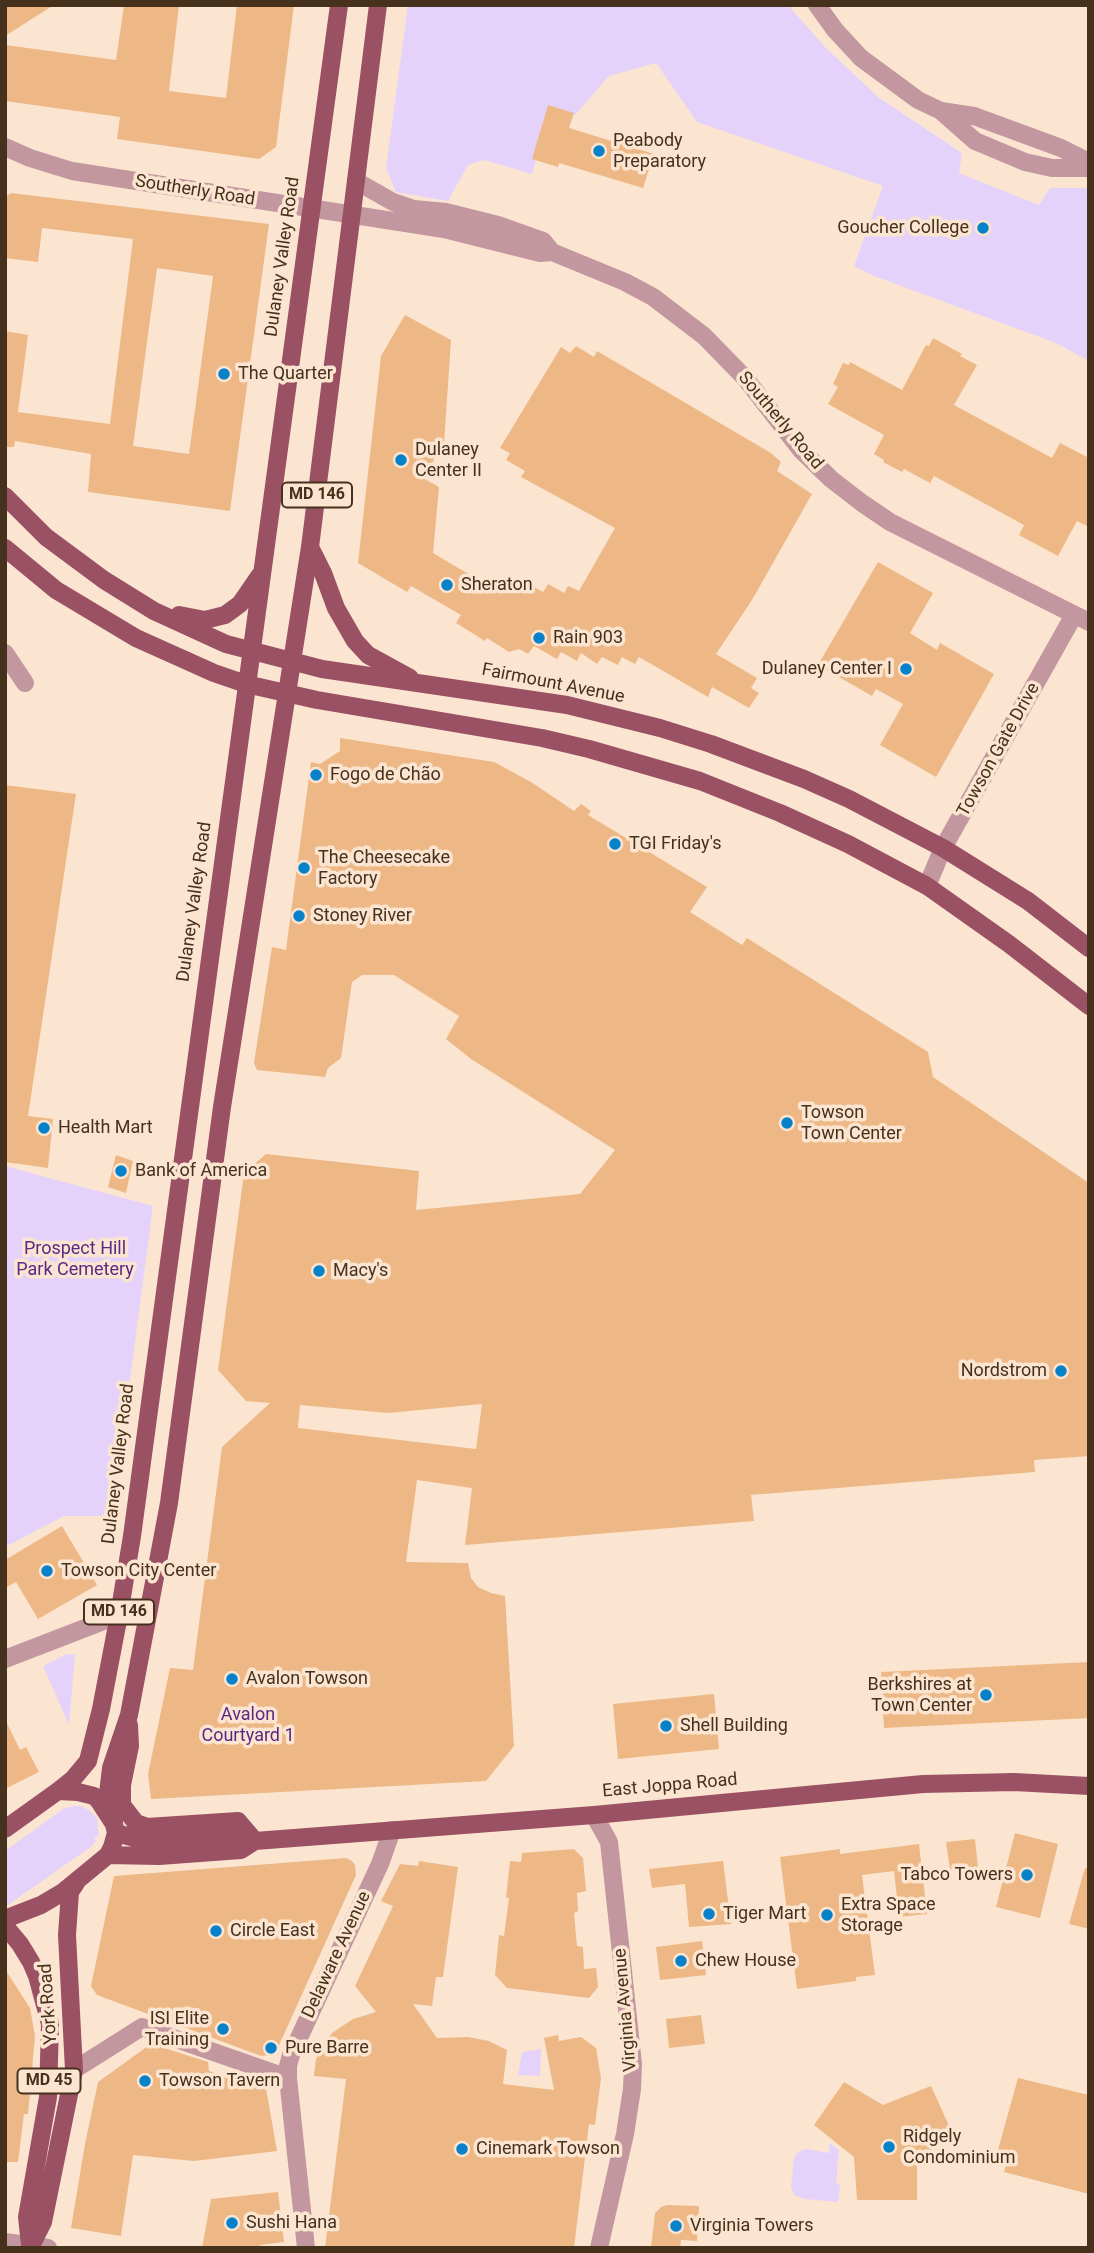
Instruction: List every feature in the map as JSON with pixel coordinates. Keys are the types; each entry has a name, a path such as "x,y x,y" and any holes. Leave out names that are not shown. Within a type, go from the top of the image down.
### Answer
{"main road":[{"name":"Dulaney Valley Road","path":"5,1829 73,1779 88,1760 119,1615 132,1536 339,5"},
{"name":"MD 146","path":"114,1818 111,1768 129,1715 169,1503 222,1107 310,547 378,5"},
{"name":"Fairmount Avenue","path":"5,496 55,544 104,580 154,611 226,644 322,669 567,705 660,728 711,744 849,799 943,848 1027,901 1089,948"},
{"path":"310,547 336,608 355,641 369,655 419,683"},
{"path":"5,548 55,590 99,617 171,654 246,684 287,694 541,738 660,768 700,781 812,827 927,886 1068,987 1089,1006"},
{"path":"154,611 205,620 219,617 240,604 262,572"},
{"name":"East Joppa Road","path":"114,1818 135,1839 159,1841 240,1835 255,1841 594,1815 942,1783 1027,1782 1089,1786"},
{"path":"58,1791 94,1796 114,1818 147,1827 238,1821 255,1841"},
{"path":"5,1919 41,1905 76,1883 108,1855 114,1818"},
{"name":"East Joppa Road","path":"108,1855 170,1855 241,1850 255,1841"},
{"name":"York Road","path":"36,2247 74,2070 66,1935 70,1892 76,1883"},
{"name":"York Road","path":"5,1926 31,1962 50,2024 48,2097 27,2217 36,2247"}],"street":[{"path":"817,5 835,30 861,58 918,100 941,111 975,141 1015,158 1052,168 1089,168"},
{"path":"941,111 974,116 1061,148 1089,162"},
{"name":"Southerly Road","path":"5,147 72,171 444,229 540,253 552,252 625,282 679,315 727,359 801,450 831,480 862,503 890,522 1082,619"},
{"name":"Southerly Road","path":"356,181 393,202 414,209 446,212 498,225 543,241 552,252"},
{"name":"Towson Gate Drive","path":"927,886 943,848 1082,619"},
{"path":"5,653 25,684"},
{"path":"5,1659 119,1615"},
{"name":"Virginia Avenue","path":"594,1815 609,1842 633,2064 625,2134 598,2248"},
{"name":"Delaware Avenue","path":"306,2248 288,2078 291,2055 380,1864 392,1830"},
{"path":"74,2070 142,2026 288,2078"},
{"path":"5,2242 36,2247"}],"green space":[{"name":"Goucher College","path":"408,5 788,5 826,48 878,97 962,153 959,173 1039,205 1050,188 1089,188 1089,361 1056,343 874,276 854,266 883,186 697,122 656,63 609,76 575,115 551,109 532,174 484,160 468,165 448,201 396,192 386,168"},
{"name":"Prospect Hill Park Cemetery","path":"5,1166 153,1206 112,1516 64,1516 5,1547"},
{"path":"67,1654 75,1655 69,1725 43,1666"},
{"path":"81,1806 97,1818 99,1836 94,1838 96,1841 5,1907 5,1851 63,1809"},
{"path":"541,2049 540,2076 518,2075 522,2052"},
{"path":"830,2143 839,2150 836,2183 840,2184 838,2202 805,2199 794,2195 791,2187 794,2158 799,2151 806,2149 829,2153"}],"building":[{"path":"5,5 54,5 5,36"},
{"path":"124,5 179,5 169,91 226,98 237,5 294,5 276,147 259,159 117,139 120,117 5,101 5,45 116,60"},
{"name":"Peabody Preparatory","path":"548,105 574,113 569,128 654,154 643,188 559,163 558,167 532,159"},
{"name":"The Quarter","path":"11,193 269,224 230,511 88,492 91,454 15,441 14,447 5,447 5,331 28,335 18,412 110,424 133,239 42,228 38,262 5,258 5,197","holes":["157,268 213,276 189,454 133,446"]},
{"path":"405,315 451,340 444,443 423,478 439,487 433,553 482,582 485,576 503,588 508,580 523,589 527,583 543,592 548,584 564,593 568,586 579,591 615,528 521,477 525,471 506,460 510,453 500,448 561,347 570,353 576,346 594,357 597,351 771,453 781,462 777,471 812,494 752,600 716,654 757,678 751,688 759,693 749,708 712,687 708,697 639,657 635,664 622,657 618,665 602,657 597,664 581,653 577,661 561,652 557,659 534,646 528,654 519,649 509,652 456,623 461,615 411,586 407,592 358,563 381,356"},
{"path":"933,338 977,365 954,405 1052,458 1060,443 1089,458 1089,527 1077,521 1058,556 1019,535 1024,525 934,476 930,483 904,469 902,472 883,462 884,460 874,454 884,435 828,404 838,387 833,384 843,363 849,365 850,362 902,390 926,345 929,346"},
{"name":"Dulaney Center I","path":"878,562 933,593 910,633 937,650 940,643 994,674 936,777 880,745 903,704 876,689 872,696 818,665"},
{"path":"340,738 494,762 531,782 574,811 581,804 591,811 588,815 707,887 690,912 742,945 747,938 928,1052 933,1077 1089,1183 1089,1456 1034,1460 1035,1472 751,1495 754,1521 465,1545 472,1488 417,1480 406,1562 468,1563 471,1578 478,1587 505,1596 514,1746 486,1781 151,1799 148,1774 170,1668 193,1670 222,1447 270,1403 246,1401 218,1370 244,1173 266,1154 419,1171 416,1210 580,1194 615,1150 471,1059 446,1039 459,1016 394,975 362,975 352,982 341,1058 328,1068 325,1077 257,1070 254,1063 272,947 286,950 311,762 320,764 340,751","holes":["482,1404 476,1449 298,1428 300,1405 388,1413"]},
{"path":"5,785 76,794 28,1116 53,1119 48,1168 5,1162"},
{"name":"Bank of America","path":"116,1155 133,1161 126,1193 108,1187"},
{"name":"Towson City Center","path":"62,1526 97,1585 38,1619 16,1582 5,1588 5,1560"},
{"name":"Berkshires at Town Center","path":"1089,1662 1089,1718 884,1728 881,1672"},
{"name":"Shell Building","path":"714,1694 719,1749 618,1759 613,1704"},
{"path":"5,1719 20,1750 26,1747 39,1772 5,1789"},
{"name":"Tabco Towers","path":"1015,1833 1058,1844 1040,1918 996,1907"},
{"path":"975,1839 978,1867 950,1870 946,1842"},
{"name":"Extra Space Storage","path":"919,1844 927,1914 899,1917 894,1871 862,1875 875,1975 856,1977 856,1981 797,1989 780,1857 840,1849 840,1854"},
{"path":"574,1849 583,1858 586,1891 577,1893 578,1911 574,1913 577,1946 583,1947 584,1969 596,1968 598,1987 589,1998 507,1988 495,1975 499,1935 504,1936 509,1898 506,1898 510,1861 521,1862 522,1853"},
{"name":"Circle East","path":"346,1858 355,1865 356,1875 275,2054 261,2056 97,1995 91,1986 114,1876"},
{"name":"Cinemark Towson","path":"419,1861 458,1867 443,1977 436,1977 432,2006 413,2004 437,2038 468,2037 489,2041 507,2050 503,2084 554,2090 544,2038 558,2035 559,2041 581,2037 596,2048 601,2078 595,2125 589,2124 574,2248 325,2248 346,2079 314,2076 316,2059 332,2033 353,2019 376,2012 355,1986 393,1906 381,1901 400,1864 418,1866"},
{"path":"723,1861 731,1924 689,1927 685,1884 652,1888 649,1869"},
{"path":"1085,1868 1089,1868 1089,1929 1069,1924"},
{"name":"Chew House","path":"702,1941 706,1975 660,1980 656,1947"},
{"path":"5,1969 30,2008 35,2036 28,2114 24,2114 18,2162 5,2162"},
{"path":"701,2015 705,2044 669,2048 666,2019"},
{"path":"155,2045 208,2062 209,2071 266,2088 277,2151 194,2161 133,2155 121,2236 71,2228 98,2082 148,2046"},
{"path":"1018,2078 1089,2095 1089,2194 1004,2172 1007,2160 996,2157"},
{"name":"Ridgely Condominium","path":"844,2082 883,2105 931,2086 954,2137 917,2158 917,2200 857,2200 854,2157 814,2125"},
{"name":"Sushi Hana","path":"278,2192 284,2242 260,2245 260,2248 202,2248 211,2199"},
{"name":"Virginia Towers","path":"667,2205 699,2206 697,2241 681,2240 680,2248 651,2248 655,2213"}],"place":[{"name":"Peabody Preparatory","path":"599,151"},
{"name":"Goucher College","path":"983,228"},
{"name":"The Quarter","path":"224,374"},
{"name":"Dulaney Center II","path":"401,460"},
{"name":"Sheraton","path":"447,585"},
{"name":"Rain 903","path":"539,638"},
{"name":"Dulaney Center I","path":"906,669"},
{"name":"Fogo de Chão","path":"316,775"},
{"name":"TGI Friday's","path":"615,844"},
{"name":"The Cheesecake Factory","path":"304,868"},
{"name":"Stoney River","path":"299,916"},
{"name":"Towson Town Center","path":"787,1123"},
{"name":"Health Mart","path":"44,1128"},
{"name":"Bank of America","path":"121,1171"},
{"name":"Macy's","path":"319,1271"},
{"name":"Nordstrom","path":"1061,1371"},
{"name":"Towson City Center","path":"47,1571"},
{"name":"Avalon Towson","path":"232,1679"},
{"name":"Berkshires at Town Center","path":"986,1695"},
{"name":"Shell Building","path":"666,1726"},
{"name":"Tabco Towers","path":"1027,1875"},
{"name":"Tiger Mart","path":"709,1914"},
{"name":"Extra Space Storage","path":"827,1915"},
{"name":"Circle East","path":"216,1931"},
{"name":"Chew House","path":"681,1961"},
{"name":"ISI Elite Training","path":"223,2029"},
{"name":"Pure Barre","path":"271,2048"},
{"name":"Towson Tavern","path":"145,2081"},
{"name":"Ridgely Condominium","path":"889,2147"},
{"name":"Cinemark Towson","path":"462,2149"},
{"name":"Sushi Hana","path":"232,2223"},
{"name":"Virginia Towers","path":"676,2226"}],"park label":[{"name":"Avalon Courtyard 1","path":"248,1725"}]}
